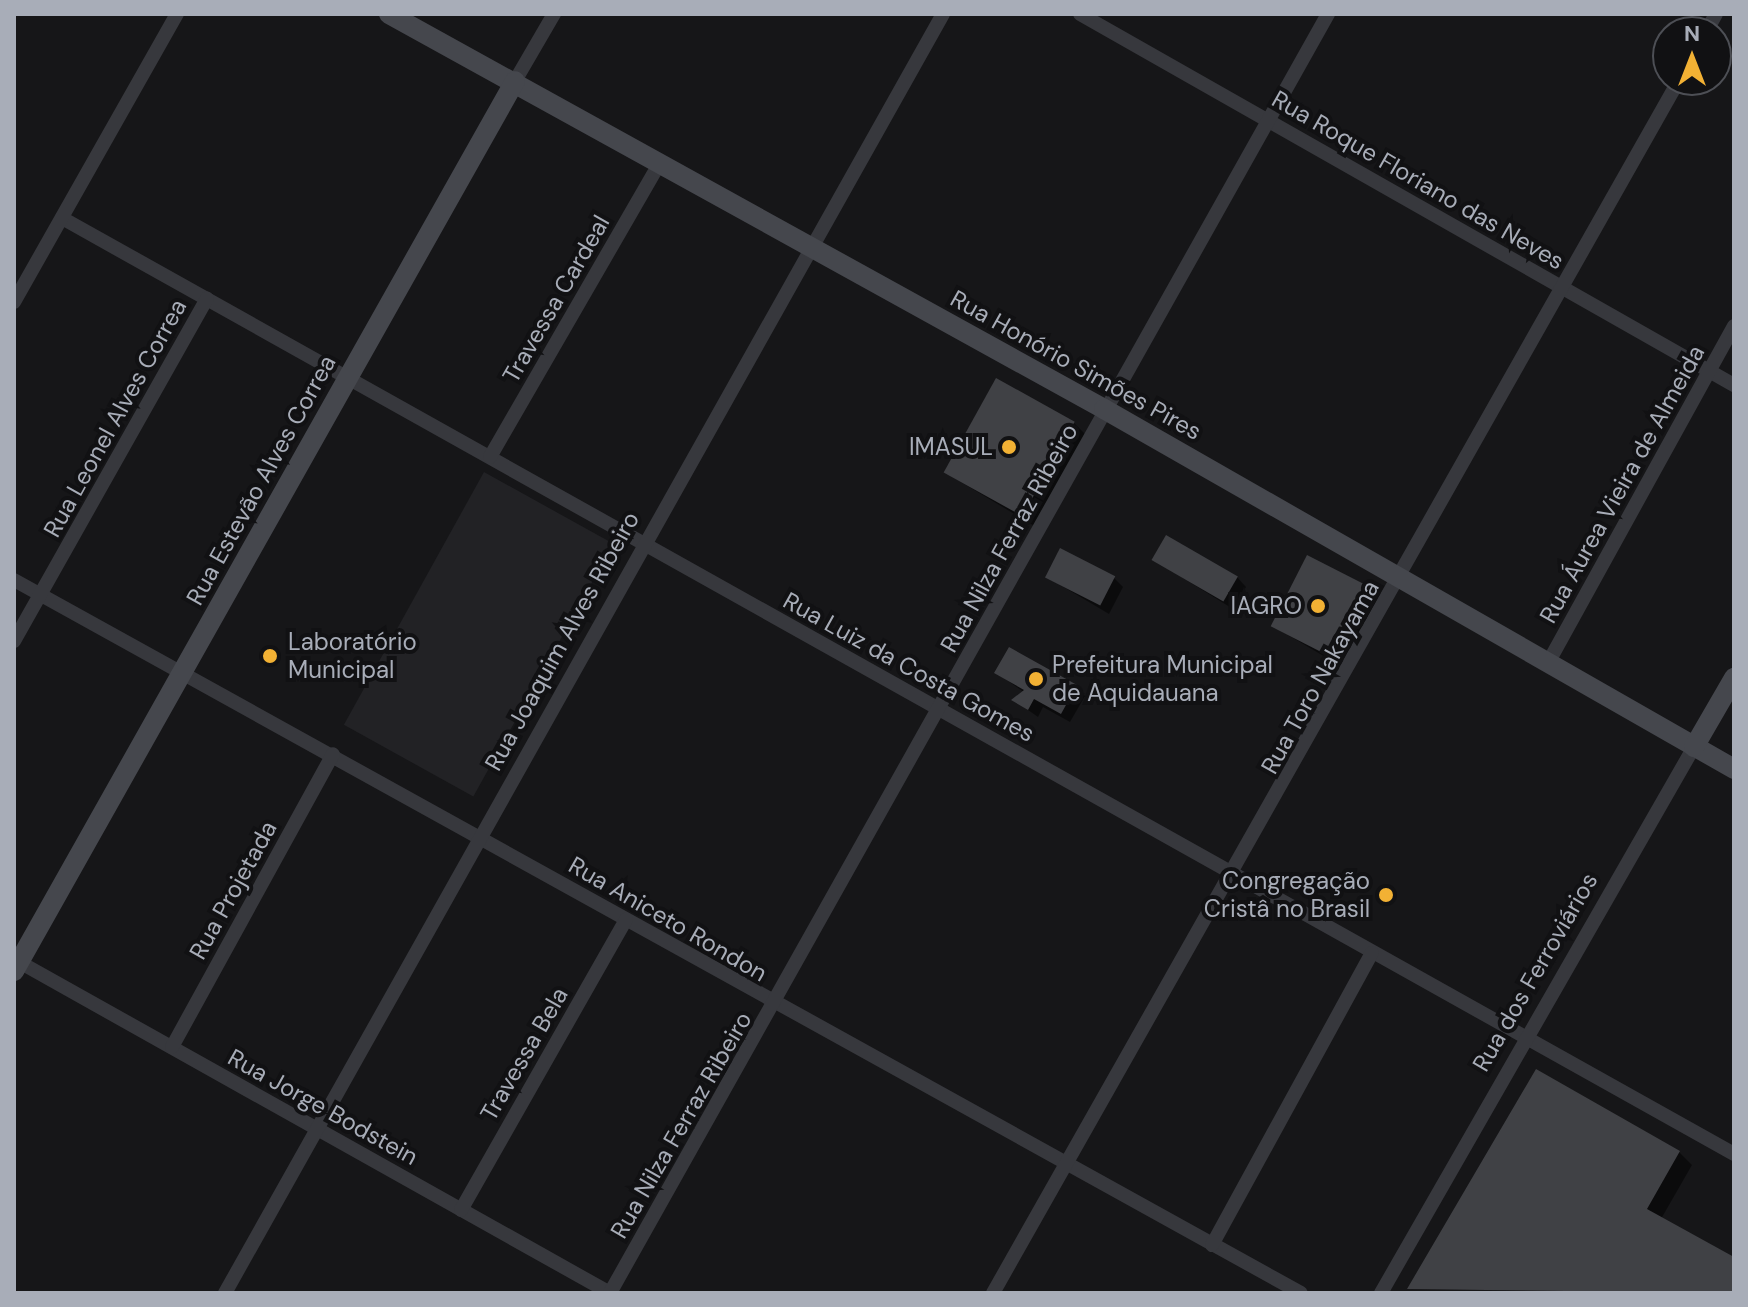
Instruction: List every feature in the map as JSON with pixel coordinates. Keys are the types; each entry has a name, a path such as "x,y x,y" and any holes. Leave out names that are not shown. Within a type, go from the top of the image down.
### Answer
{"main road":[{"name":"Rua Honório Simões Pires","path":"389,14 1104,409 1734,769"},
{"name":"Rua Estevão Alves Correa","path":"16,964 515,81"},
{"name":"Rua dos Ferroviários","path":"1694,747 1734,678"}],"street":[{"path":"14,302 177,14"},
{"name":"Rua Estevão Alves Correa","path":"515,81 554,14"},
{"name":"Rua Joaquim Alves Ribeiro","path":"225,1293 642,542 943,14"},
{"name":"Rua Roque Floriano das Neves","path":"1080,14 1734,385"},
{"name":"Rua Nilza Ferraz Ribeiro","path":"610,1293 1328,14"},
{"name":"Rua Toro Nakayama","path":"993,1293 1235,874 1670,96"},
{"name":"Travessa Cardeal","path":"490,457 660,162"},
{"name":"Rua Luiz da Costa Gomes","path":"62,218 1734,1154"},
{"name":"Rua Leonel Alves Correa","path":"14,641 207,299"},
{"name":"Rua Áurea Vieira de Almeida","path":"1548,663 1734,326"},
{"name":"Rua Aniceto Rondon","path":"14,580 184,669 774,1004 1301,1293"},
{"name":"Rua dos Ferroviários","path":"1381,1293 1694,747"},
{"name":"Rua Projetada","path":"172,1047 333,754"},
{"name":"Travessa Bela","path":"461,1210 626,920"},
{"path":"1212,1245 1372,953"},
{"name":"Rua Jorge Bodstein","path":"16,964 172,1047 610,1293"}],"shaded area":[{"path":"484,472 613,544 473,797 344,725"}],"building":[{"name":"IMASUL","path":"996,378 1075,422 1022,516 944,472"},
{"path":"1166,535 1238,576 1223,602 1152,560"},
{"path":"1060,548 1115,576 1100,606 1045,577"},
{"name":"IAGRO","path":"1307,555 1366,585 1329,656 1271,626"},
{"name":"Prefeitura Municipal de Aquidauana","path":"1009,647 1077,685 1061,714 1034,699 1028,710 1011,700 1024,690 994,673"},
{"path":"1536,1069 1680,1151 1647,1209 1734,1257 1734,1293 1407,1289"}],"place":[{"name":"IMASUL","path":"1009,447"},
{"name":"IAGRO","path":"1318,606"},
{"name":"Laboratório Municipal","path":"270,656"},
{"name":"Prefeitura Municipal de Aquidauana","path":"1036,679"},
{"name":"Congregação Cristâ no Brasil","path":"1386,895"}]}
